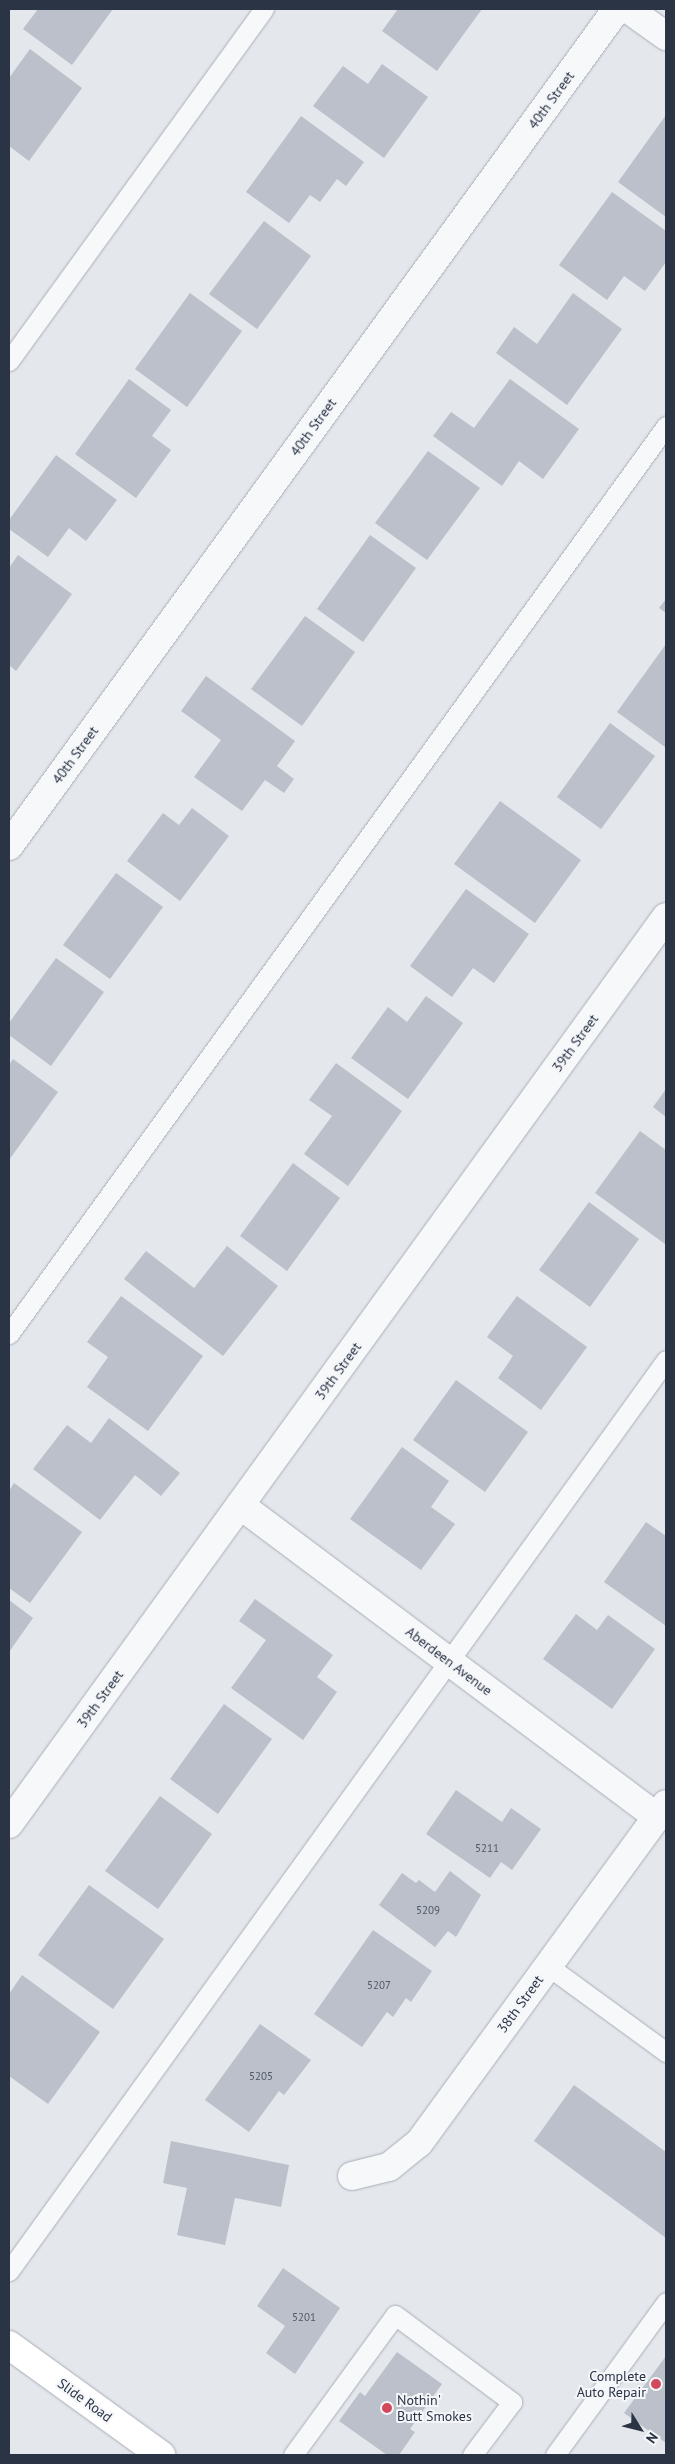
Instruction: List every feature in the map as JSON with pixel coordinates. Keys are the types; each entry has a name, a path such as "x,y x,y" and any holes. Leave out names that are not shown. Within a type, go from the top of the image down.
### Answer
{"main road":[{"name":"Slide Road","path":"9,2345 161,2455"}],"street":[{"name":"40th Street","path":"9,846 617,9"},
{"path":"628,9 666,36"},
{"name":"39th Street","path":"9,1824 666,917"},
{"name":"Aberdeen Avenue","path":"240,1505 449,1661 661,1811"},
{"name":"38th Street","path":"352,2176 389,2167 419,2143 661,1811"}],"lane":[{"path":"9,361 264,9"},
{"path":"9,1334 666,426"},
{"path":"9,2271 666,1360"},
{"path":"548,1966 666,2052"},
{"path":"555,2455 666,2302"},
{"path":"293,2455 395,2315 512,2402 472,2455"}],"building":[{"path":"38,9 113,9 72,65 23,29"},
{"path":"398,9 482,9 437,71 382,31"},
{"path":"30,49 82,88 29,161 9,146 9,78"},
{"path":"382,64 428,97 384,158 313,106 343,66 368,84"},
{"path":"666,115 666,217 618,182"},
{"path":"301,116 364,162 346,186 337,179 320,202 310,195 289,223 246,192"},
{"path":"612,192 666,231 666,262 645,291 624,276 607,300 559,265"},
{"path":"264,221 311,256 257,329 209,294"},
{"path":"190,293 242,331 187,407 135,369"},
{"path":"573,293 622,329 567,405 496,353 514,327 537,344"},
{"path":"129,379 171,410 152,436 171,450 136,498 75,454"},
{"path":"510,379 579,429 543,479 519,461 502,486 433,436 451,412 474,428"},
{"path":"428,451 480,488 427,560 375,523"},
{"path":"56,455 117,500 86,541 69,528 48,557 9,529 9,520"},
{"path":"370,535 416,568 363,642 317,609"},
{"path":"18,555 72,594 16,671 9,665 9,568"},
{"path":"666,599 666,613 659,608"},
{"path":"305,616 355,652 302,726 251,689"},
{"path":"666,644 666,745 665,747 617,712"},
{"path":"206,676 295,741 277,766 294,779 284,793 265,780 242,811 194,777 221,740 181,711"},
{"path":"610,723 655,756 601,829 557,797"},
{"path":"500,801 581,860 535,923 454,864"},
{"path":"192,808 229,836 180,901 127,861 163,813 179,825"},
{"path":"116,873 163,907 110,979 63,945"},
{"path":"466,889 529,934 494,983 473,968 452,997 410,966"},
{"path":"56,958 104,992 51,1066 9,1035 9,1023"},
{"path":"426,996 463,1023 408,1099 351,1058 388,1007 407,1022"},
{"path":"13,1059 58,1092 9,1160 9,1065"},
{"path":"336,1063 402,1111 348,1186 304,1154 332,1116 309,1100"},
{"path":"666,1089 666,1117 653,1107"},
{"path":"640,1131 666,1150 665,1244 595,1193"},
{"path":"293,1163 340,1198 287,1271 240,1236"},
{"path":"589,1202 639,1239 590,1307 539,1270"},
{"path":"227,1246 278,1286 223,1356 124,1279 146,1251 194,1288"},
{"path":"121,1296 203,1356 148,1431 87,1387 108,1357 87,1342"},
{"path":"517,1296 587,1347 541,1410 498,1378 513,1356 487,1337"},
{"path":"456,1380 528,1432 485,1492 413,1440"},
{"path":"109,1418 180,1473 161,1496 135,1475 100,1520 33,1469 67,1425 91,1443"},
{"path":"402,1447 449,1481 431,1507 455,1524 421,1570 350,1519"},
{"path":"14,1483 82,1532 30,1603 9,1588 9,1491"},
{"path":"646,1522 666,1536 666,1626 604,1582"},
{"path":"255,1599 333,1655 317,1677 337,1692 303,1740 231,1688 266,1640 239,1621"},
{"path":"9,1600 33,1618 9,1652"},
{"path":"576,1614 597,1630 608,1615 655,1649 612,1709 543,1659"},
{"path":"224,1704 272,1739 218,1814 170,1779"},
{"path":"456,1790 502,1822 511,1808 541,1829 512,1870 501,1862 490,1878 426,1834"},
{"path":"160,1796 212,1834 158,1909 105,1871"},
{"path":"450,1871 481,1895 456,1937 448,1931 435,1947 379,1905 402,1873 416,1883 419,1880 435,1892"},
{"path":"89,1885 164,1939 113,2009 38,1955"},
{"path":"373,1930 432,1971 411,2002 406,1998 393,2017 387,2012 362,2047 314,2014"},
{"path":"22,1975 100,2032 48,2104 9,2076 9,1994"},
{"path":"260,2024 311,2060 284,2095 279,2091 249,2132 205,2100"},
{"path":"574,2085 666,2152 666,2238 534,2141"},
{"path":"171,2141 289,2165 281,2207 235,2198 225,2245 177,2235 187,2188 163,2183"},
{"path":"283,2268 340,2308 295,2374 266,2353 285,2326 257,2306"},
{"name":"Nothin' Butt Smokes","path":"397,2352 442,2384 410,2429 415,2432 399,2455 387,2455 339,2421 360,2392 365,2396"},
{"name":"Complete Auto Repair","path":"666,2356 666,2443 624,2413"}],"place":[{"name":"Complete Auto Repair","path":"656,2384"},
{"name":"Nothin' Butt Smokes","path":"387,2408"}]}
